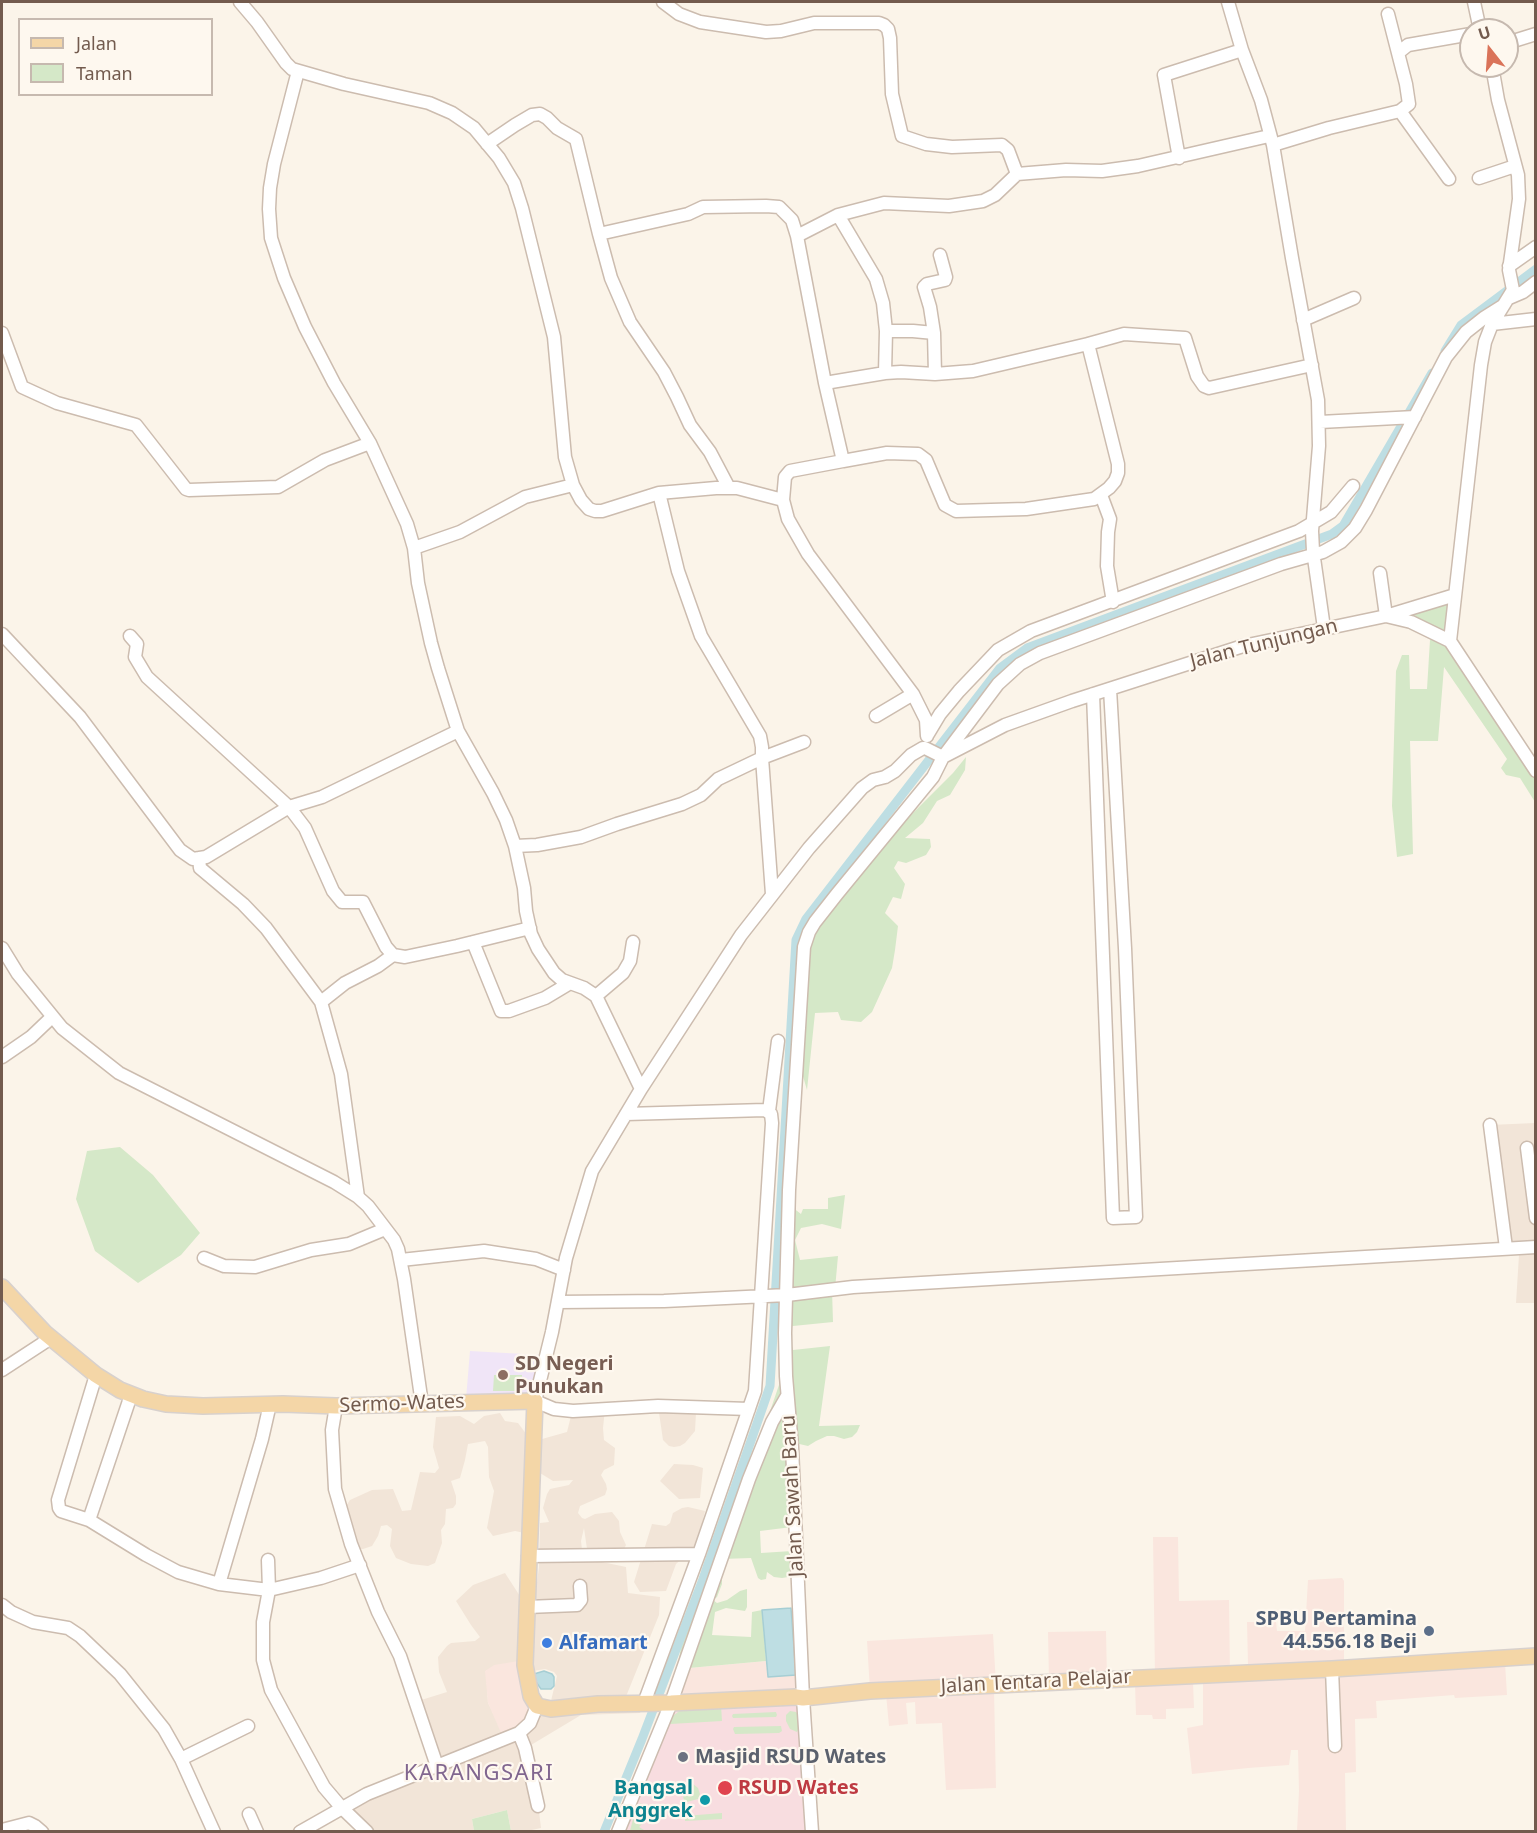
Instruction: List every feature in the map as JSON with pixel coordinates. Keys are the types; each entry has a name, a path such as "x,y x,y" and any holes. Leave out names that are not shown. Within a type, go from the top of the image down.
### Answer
{"main road":[{"name":"Sermo-Wates","path":"2,1287 51,1338 96,1375 131,1395 166,1404 336,1406 535,1401"},
{"path":"535,1401 525,1665 531,1696 537,1706"},
{"name":"Jalan Tentara Pelajar","path":"537,1706 551,1709 598,1704 803,1698 982,1684 1332,1669 1536,1656"}],"street":[{"path":"240,2 286,63 298,71 429,103 452,113 474,128 499,158 514,183 531,241 554,337 565,457 573,485 589,509 602,511 659,493 683,490 737,488 783,500"},
{"path":"663,2 679,14 700,22 766,32 814,23 884,24 890,38 892,94 902,136 926,144 952,147 1002,145 1008,150 1017,174"},
{"path":"1228,2 1242,50 1261,100 1271,141 1318,400 1319,446 1312,527 1324,628"},
{"path":"1474,2 1477,18"},
{"path":"797,236 838,215 884,203 949,206 974,203 994,195 1017,174 1065,170 1102,171 1138,166 1271,141 1400,111 1409,104 1388,14"},
{"path":"1519,39 1536,34"},
{"path":"1398,53 1408,45 1459,36"},
{"path":"1179,158 1164,75 1242,50"},
{"path":"298,71 270,188 271,238 284,278 305,327 334,383 370,443 406,524 414,548 418,583 431,643 458,731 506,820 515,846 530,928 538,949 548,966 562,980 584,988 596,996 641,1089"},
{"path":"1450,641 1481,365 1485,342 1509,287 1520,199 1520,189 1494,78"},
{"path":"1400,111 1449,179"},
{"path":"488,144 532,115 540,114 557,128 576,139 610,278 630,322 664,372 690,425 710,452 729,488"},
{"path":"1479,178 1515,166"},
{"path":"599,234 688,214 703,207 779,207 792,220 797,236 825,383 843,461"},
{"path":"838,215 876,279 883,303 886,331 885,373"},
{"path":"749,1409 658,1406 573,1411 554,1409 535,1401 564,1270 591,1171 741,935 809,848 862,788 873,780 895,771 911,755 932,752 1020,664 1040,653 1341,542 1355,528 1412,417 1446,357 1466,332 1485,317 1536,248"},
{"path":"935,374 934,333 924,287 927,284 945,280 940,255"},
{"path":"1509,287 1523,292 1536,282"},
{"path":"1303,320 1354,298"},
{"path":"1492,324 1536,318"},
{"path":"886,331 934,333"},
{"path":"2,333 22,387 57,403 136,425 189,490 274,488 325,460 370,443"},
{"path":"825,383 885,373 935,374 973,371 1124,334 1185,338 1197,376 1204,386 1209,388 1312,365"},
{"path":"932,752 926,720 913,694 808,554 788,519 783,500 785,477 790,471 887,453 909,452 918,454 926,460 945,506 956,510 1026,509 1094,499 1115,481 1118,464 1088,344"},
{"path":"1320,422 1412,417"},
{"path":"414,548 460,532 525,497 573,485"},
{"path":"928,734 959,690 998,650 1031,631 1312,527 1331,512 1353,486"},
{"path":"659,493 678,571 701,636 760,736 772,894"},
{"path":"1101,495 1110,519 1107,566 1113,602"},
{"path":"1380,573 1386,616 1455,595"},
{"name":"Jalan Tunjungan","path":"932,752 1110,688 1244,646 1386,616 1412,622 1450,641 1536,771"},
{"path":"2,634 80,717 180,850 193,859 206,857 289,807 322,796 458,731"},
{"path":"130,636 137,644 135,657 147,677 289,807 305,828 333,891 342,902 363,902 386,948 393,955 405,957 530,928"},
{"path":"1093,694 1113,1218 1136,1217 1125,936 1110,688"},
{"path":"876,716 913,694"},
{"path":"515,846 537,845 581,837 682,804 701,795 718,779 762,758 804,742"},
{"name":"Jalan Sawah Baru","path":"813,1832 803,1698 783,1295 804,947 815,922 933,777 932,752"},
{"path":"199,858 200,868 243,904 266,928 321,1002 341,1074 358,1197"},
{"path":"473,942 497,1007 501,1011 509,1011 544,998 570,983"},
{"path":"596,996 623,973 630,961 633,942"},
{"path":"2,948 18,974 62,1028 119,1073 334,1182 358,1197 394,1240 401,1260 422,1404"},
{"path":"321,1002 345,983 378,966 393,955"},
{"path":"2,1058 32,1037 52,1017"},
{"path":"656,1703 702,1579 699,1554 730,1472 755,1391 763,1296 772,1123 769,1111 778,1041"},
{"path":"1107,1070 1130,1069"},
{"path":"626,1114 769,1111"},
{"path":"1490,1125 1506,1248"},
{"path":"1527,1148 1536,1218"},
{"path":"204,1258 224,1266 255,1267 311,1250 350,1244 385,1229"},
{"path":"558,1302 664,1301 783,1295 853,1287 1536,1246"},
{"path":"401,1260 484,1251 536,1259 564,1270"},
{"path":"2,1370 51,1338"},
{"path":"96,1375 58,1504 62,1511 89,1520 178,1572 219,1584 269,1590 321,1578 360,1565"},
{"path":"89,1520 131,1395"},
{"path":"618,1832 656,1703 702,1579 772,1422 787,1396"},
{"path":"219,1584 262,1439 270,1404"},
{"path":"336,1406 332,1430 335,1489 351,1544 378,1612 400,1656 436,1767"},
{"path":"730,1472 746,1478"},
{"path":"528,1556 699,1554"},
{"path":"268,1560 269,1590 263,1622 263,1660 271,1690 324,1787 367,1832"},
{"path":"527,1607 577,1605 581,1600 580,1586"},
{"path":"2,1605 11,1612 33,1622 68,1628 80,1636 120,1674 164,1729 181,1759 214,1832"},
{"path":"1332,1669 1335,1746"},
{"path":"300,1832 367,1794 519,1733 530,1723 537,1706"},
{"path":"181,1759 248,1726"},
{"path":"519,1733 525,1748 538,1806"},
{"path":"249,1814 257,1832"},
{"path":"2,1830 29,1823 42,1832"}],"shaded area":[{"path":"1535,1123 1535,1246 1506,1246 1490,1125"},
{"path":"1535,1253 1535,1303 1516,1303 1519,1255"},
{"name":"SD Negeri Punukan","path":"470,1351 542,1355 534,1396 466,1399"},
{"path":"658,1406 696,1413 695,1431 685,1443 674,1447 669,1446 663,1440"},
{"path":"605,1409 604,1440 615,1448 614,1465 604,1470 601,1475 607,1489 605,1495 580,1506 578,1513 585,1519 595,1514 612,1512 619,1521 620,1532 626,1545 624,1549 588,1556 584,1528 581,1541 583,1558 626,1567 628,1593 660,1597 659,1615 625,1699 550,1705 557,1676 554,1672 545,1669 486,1670 488,1703 506,1738 537,1706 644,1703 640,1713 581,1715 531,1745 541,1828 511,1831 507,1810 472,1819 474,1831 372,1831 341,1807 435,1763 418,1701 447,1692 439,1672 438,1657 447,1646 451,1643 475,1641 480,1637 456,1601 473,1585 505,1573 527,1607 535,1597 539,1567 540,1523 549,1522 543,1508 547,1494 550,1489 569,1485 573,1480 553,1481 540,1473 542,1439 567,1432 571,1416"},
{"path":"500,1413 505,1421 518,1423 533,1443 529,1534 515,1531 493,1536 487,1528 494,1491 489,1477 488,1447 485,1441 468,1444 460,1478 451,1481 456,1504 453,1508 446,1509 445,1524 441,1530 442,1543 435,1563 428,1566 411,1564 396,1558 390,1546 392,1529 387,1525 381,1526 372,1546 356,1549 342,1512 350,1500 372,1490 393,1489 402,1511 411,1510 420,1472 435,1473 439,1468 433,1447 436,1417 460,1416 474,1424 484,1416"},
{"path":"674,1464 703,1468 700,1498 679,1499 660,1481"},
{"path":"688,1507 705,1511 697,1545 676,1564 666,1591 640,1592 634,1582 652,1524 666,1526 670,1523 673,1513"},
{"path":"1153,1537 1178,1537 1179,1601 1229,1600 1230,1674 1155,1676"},
{"path":"1342,1578 1344,1581 1344,1662 1248,1664 1247,1622 1276,1622 1277,1631 1305,1631 1308,1580"},
{"path":"1106,1631 1107,1680 1049,1681 1048,1632"},
{"path":"993,1634 996,1684 870,1691 867,1641"},
{"path":"525,1660 531,1696 530,1723 505,1737 488,1703 485,1671 494,1665"},
{"path":"766,1661 768,1677 796,1675 796,1697 671,1703 689,1668"},
{"path":"1505,1663 1507,1695 1455,1698 1454,1695 1376,1701 1377,1718 1355,1719 1356,1772 1345,1773 1346,1831 1297,1831 1298,1750 1291,1750 1289,1765 1192,1774 1187,1728 1203,1725 1203,1679"},
{"path":"1193,1682 1194,1708 1166,1709 1166,1719 1153,1719 1152,1715 1136,1715 1135,1684"},
{"path":"994,1689 996,1788 946,1790 942,1723 916,1724 915,1702 906,1703 908,1724 889,1726 886,1694"},
{"name":"RSUD Wates","path":"802,1698 812,1831 623,1832 671,1715 682,1705"}],"green space":[{"path":"1445,600 1450,606 1447,629 1439,631 1401,614"},
{"path":"1434,637 1450,641 1535,769 1535,802 1520,778 1506,775 1501,768 1507,759 1444,667 1438,741 1410,741 1413,854 1397,857 1392,806 1396,671 1402,655 1409,655 1410,689 1427,689 1430,640"},
{"path":"966,757 965,770 950,795 937,801 923,823 905,838 930,839 931,847 926,855 906,863 898,861 894,868 905,884 901,899 893,897 885,913 898,926 895,950 892,968 872,1012 861,1022 841,1020 838,1012 815,1013 807,1090 798,1059 806,941 884,842"},
{"path":"120,1147 153,1175 200,1233 181,1255 138,1283 95,1251 76,1199 87,1151"},
{"path":"845,1195 841,1229 822,1224 801,1228 795,1240 800,1260 838,1256 835,1289 832,1290 833,1322 788,1328 792,1207 801,1214 803,1209 828,1209 828,1198"},
{"path":"790,1339 793,1350 830,1346 819,1426 860,1425 852,1437 844,1439 827,1436 808,1446 795,1443"},
{"path":"781,1342 792,1527 760,1531 761,1553 792,1551 794,1576 774,1577 767,1572 766,1579 761,1580 758,1578 751,1558 722,1559 722,1584 717,1597 713,1600 717,1603 727,1600 747,1589 747,1607 745,1611 726,1608 715,1612 712,1635 751,1637 752,1612 762,1610 766,1661 689,1668 678,1664 682,1641 690,1618 700,1606 779,1385"},
{"path":"494,1375 522,1375 522,1391 493,1391"},
{"path":"721,1705 722,1721 670,1724 673,1716 683,1708"},
{"path":"790,1711 796,1712 799,1716 797,1732 790,1729 786,1721 786,1715"},
{"path":"776,1712 776,1717 733,1718 732,1716 733,1714"},
{"path":"781,1726 782,1731 779,1733 735,1734 733,1729 734,1727"},
{"path":"693,1784 698,1788 700,1794 698,1799 687,1802 683,1796"},
{"path":"640,1803 646,1807 642,1824 639,1827 649,1831 630,1831 635,1811"},
{"path":"507,1810 511,1831 474,1831 472,1819"},
{"path":"722,1813 722,1819 685,1821 685,1816"}],"water":[{"path":"791,1608 796,1675 768,1677 762,1610"},
{"path":"544,1671 554,1677 554,1686 551,1689 541,1689 536,1682 534,1674"}],"waterway":[{"path":"1445,351 1461,325 1536,269"},
{"path":"604,1832 703,1579 770,1386 796,940 806,919 1000,668 1027,648 1332,534 1343,526 1432,373"}],"place":[{"name":"SD Negeri Punukan","path":"503,1375"},
{"name":"SPBU Pertamina 44.556.18 Beji","path":"1429,1631"},
{"name":"Alfamart","path":"547,1643"},
{"name":"Masjid RSUD Wates","path":"683,1757"},
{"name":"RSUD Wates","path":"725,1788"},
{"name":"Bangsal Anggrek","path":"705,1800"}],"district":[{"name":"KARANGSARI","path":"479,1774"}]}
